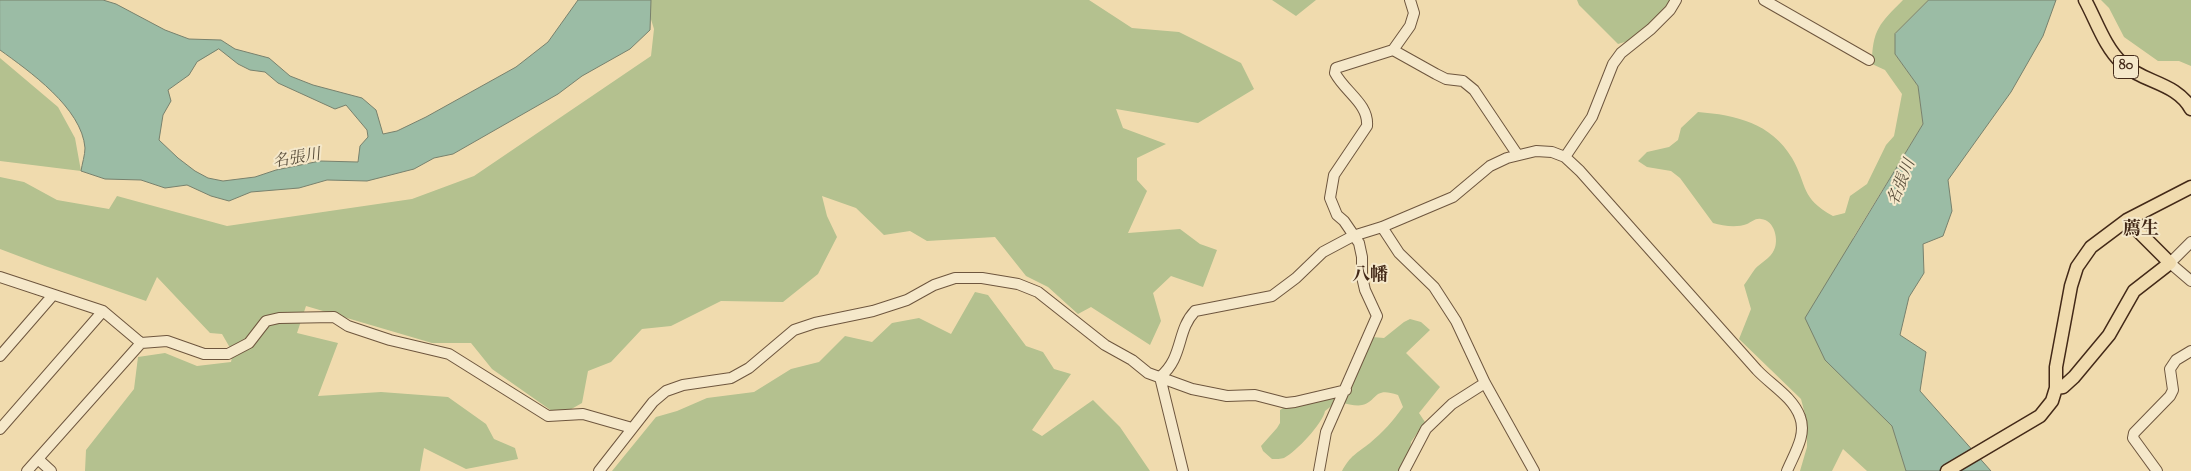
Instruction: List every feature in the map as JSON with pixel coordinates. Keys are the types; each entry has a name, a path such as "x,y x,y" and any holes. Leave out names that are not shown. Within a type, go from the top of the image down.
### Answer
{"main road":[{"name":"80","path":"2085,0 2111,49 2121,62 2138,74 2172,89 2188,103 2191,109"},
{"path":"1947,471 2040,416 2052,401 2056,388 2056,367 2071,286 2077,266 2091,247 2127,220 2191,187"},
{"path":"2056,388 2063,386 2074,377 2109,335 2134,291 2170,263 2127,220"}],"street":[{"path":"1319,471 1326,432 1377,316 1365,290 1359,243 1344,221 1337,215 1330,198 1330,187 1334,175 1367,126 1368,117 1363,108 1335,74 1336,68 1393,50 1410,26 1414,13 1410,0"},
{"path":"1565,157 1592,117 1613,64 1621,53 1651,29 1670,10 1676,0"},
{"path":"1764,0 1869,60"},
{"path":"1393,50 1446,79 1463,82 1474,90 1517,154"},
{"path":"1160,377 1171,368 1184,331 1195,311 1272,296 1296,278 1323,252 1353,236 1382,227 1453,197 1490,166 1517,154 1545,151 1565,157 1580,170 1758,370 1795,406 1800,416 1802,427 1799,443 1788,471"},
{"path":"1382,227 1399,253 1434,287 1456,321 1485,382 1534,471"},
{"path":"2191,242 2170,263 2191,281"},
{"path":"599,471 653,402 666,391 683,385 731,378 749,368 794,330 815,323 873,311 907,300 934,285 955,278 982,278 1018,284 1038,292 1105,346 1132,360 1148,373 1192,389 1227,396 1255,395 1286,402 1294,402 1346,390"},
{"path":"1,279 104,311 140,343"},
{"path":"0,356 53,295"},
{"path":"0,429 104,311"},
{"path":"27,471 140,343 167,341 204,354 228,354 249,344 266,321 279,318 334,317 348,326 390,340 449,354 548,416 583,414 632,428"},
{"path":"2157,471 2133,438 2134,433 2170,396 2173,390 2170,369 2176,360 2191,351"},
{"path":"1160,377 1183,471"},
{"path":"1404,471 1426,429 1452,404 1485,382"},
{"path":"38,459 51,471"}],"shaded area":[{"path":"651,0 1089,0 1132,28 1179,32 1241,63 1254,89 1198,123 1116,109 1123,128 1166,144 1137,158 1137,180 1147,191 1128,233 1180,229 1200,244 1217,250 1203,287 1171,276 1153,293 1161,321 1150,345 1091,307 1078,314 1048,287 1026,276 995,237 927,241 910,231 884,235 856,208 822,196 827,216 837,237 818,274 783,302 721,301 671,326 642,329 611,362 588,371 582,403 559,416 492,369 471,343 432,343 306,306 297,333 338,343 318,396 381,392 448,397 486,424 494,439 515,448 518,459 466,469 424,448 420,471 85,471 86,450 134,389 138,357 165,353 197,366 231,362 233,353 222,334 210,333 157,277 146,301 0,249 0,177 24,182 57,200 109,209 117,196 227,226 412,199 474,176 651,56 654,29 649,13"},
{"path":"1272,0 1316,0 1296,16"},
{"path":"1577,0 1675,0 1652,34 1618,44 1579,5"},
{"path":"1903,0 1929,0 1895,34 1895,54 1918,86 1923,124 1853,238 1881,415 1892,426 1906,471 1867,471 1843,449 1832,471 1800,471 1807,447 1807,422 1801,399 1739,339 1751,309 1744,285 1755,269 1774,250 1776,236 1773,227 1766,220 1759,219 1739,226 1713,223 1680,178 1671,171 1647,167 1638,161 1647,152 1669,147 1678,140 1681,128 1698,112 1739,119 1751,123 1774,136 1792,158 1806,191 1815,203 1833,216 1845,213 1850,196 1867,184 1886,145 1894,136 1902,94 1885,70 1872,64 1872,52 1876,35 1883,21"},
{"path":"2101,0 2191,0 2191,66 2179,61 2158,61 2124,37 2109,8"},
{"path":"0,58 58,107 75,138 81,171 0,161"},
{"path":"975,292 988,295 1026,346 1043,352 1054,369 1071,374 1032,430 1042,436 1093,400 1120,427 1150,471 612,471 656,417 677,411 707,398 754,392 791,369 819,362 845,336 872,342 892,323 919,318 951,334"},
{"path":"1410,319 1421,322 1430,330 1406,353 1440,387 1419,413 1425,422 1411,442 1409,458 1402,471 1342,471 1351,458 1379,435 1403,407 1398,395 1384,392 1362,405 1334,404 1325,411 1319,423 1308,437 1284,458 1272,459 1263,451 1261,446 1280,423 1280,410 1285,407 1303,404 1316,392 1340,394 1372,337 1384,338"}],"water":[{"path":"0,0 103,0 116,4 165,30 189,39 221,40 235,49 269,58 290,76 313,85 362,98 376,110 383,134 397,131 426,117 516,67 548,42 578,0 651,0 650,30 630,49 582,76 558,94 453,154 434,158 414,169 367,181 327,180 299,188 251,192 229,201 211,196 187,185 165,188 141,180 105,179 81,171 85,148 82,133 75,119 39,80 0,50","holes":["219,49 238,64 250,70 265,72 278,83 335,109 346,105 367,130 368,137 360,146 358,162 320,161 276,170 255,177 223,181 208,178 178,158 159,140 163,115 171,101 168,90 189,75 197,62"]},
{"name":"名張川","path":"1929,0 2056,0 2043,36 2011,92 1948,180 1952,211 1943,236 1923,244 1924,273 1909,297 1900,335 1926,352 1920,391 1991,471 1906,471 1892,426 1825,360 1805,318 1923,124 1918,86 1895,54 1895,34"}],"district":[{"name":"薦生","path":"2141,231"},
{"name":"八幡","path":"1370,277"}]}
